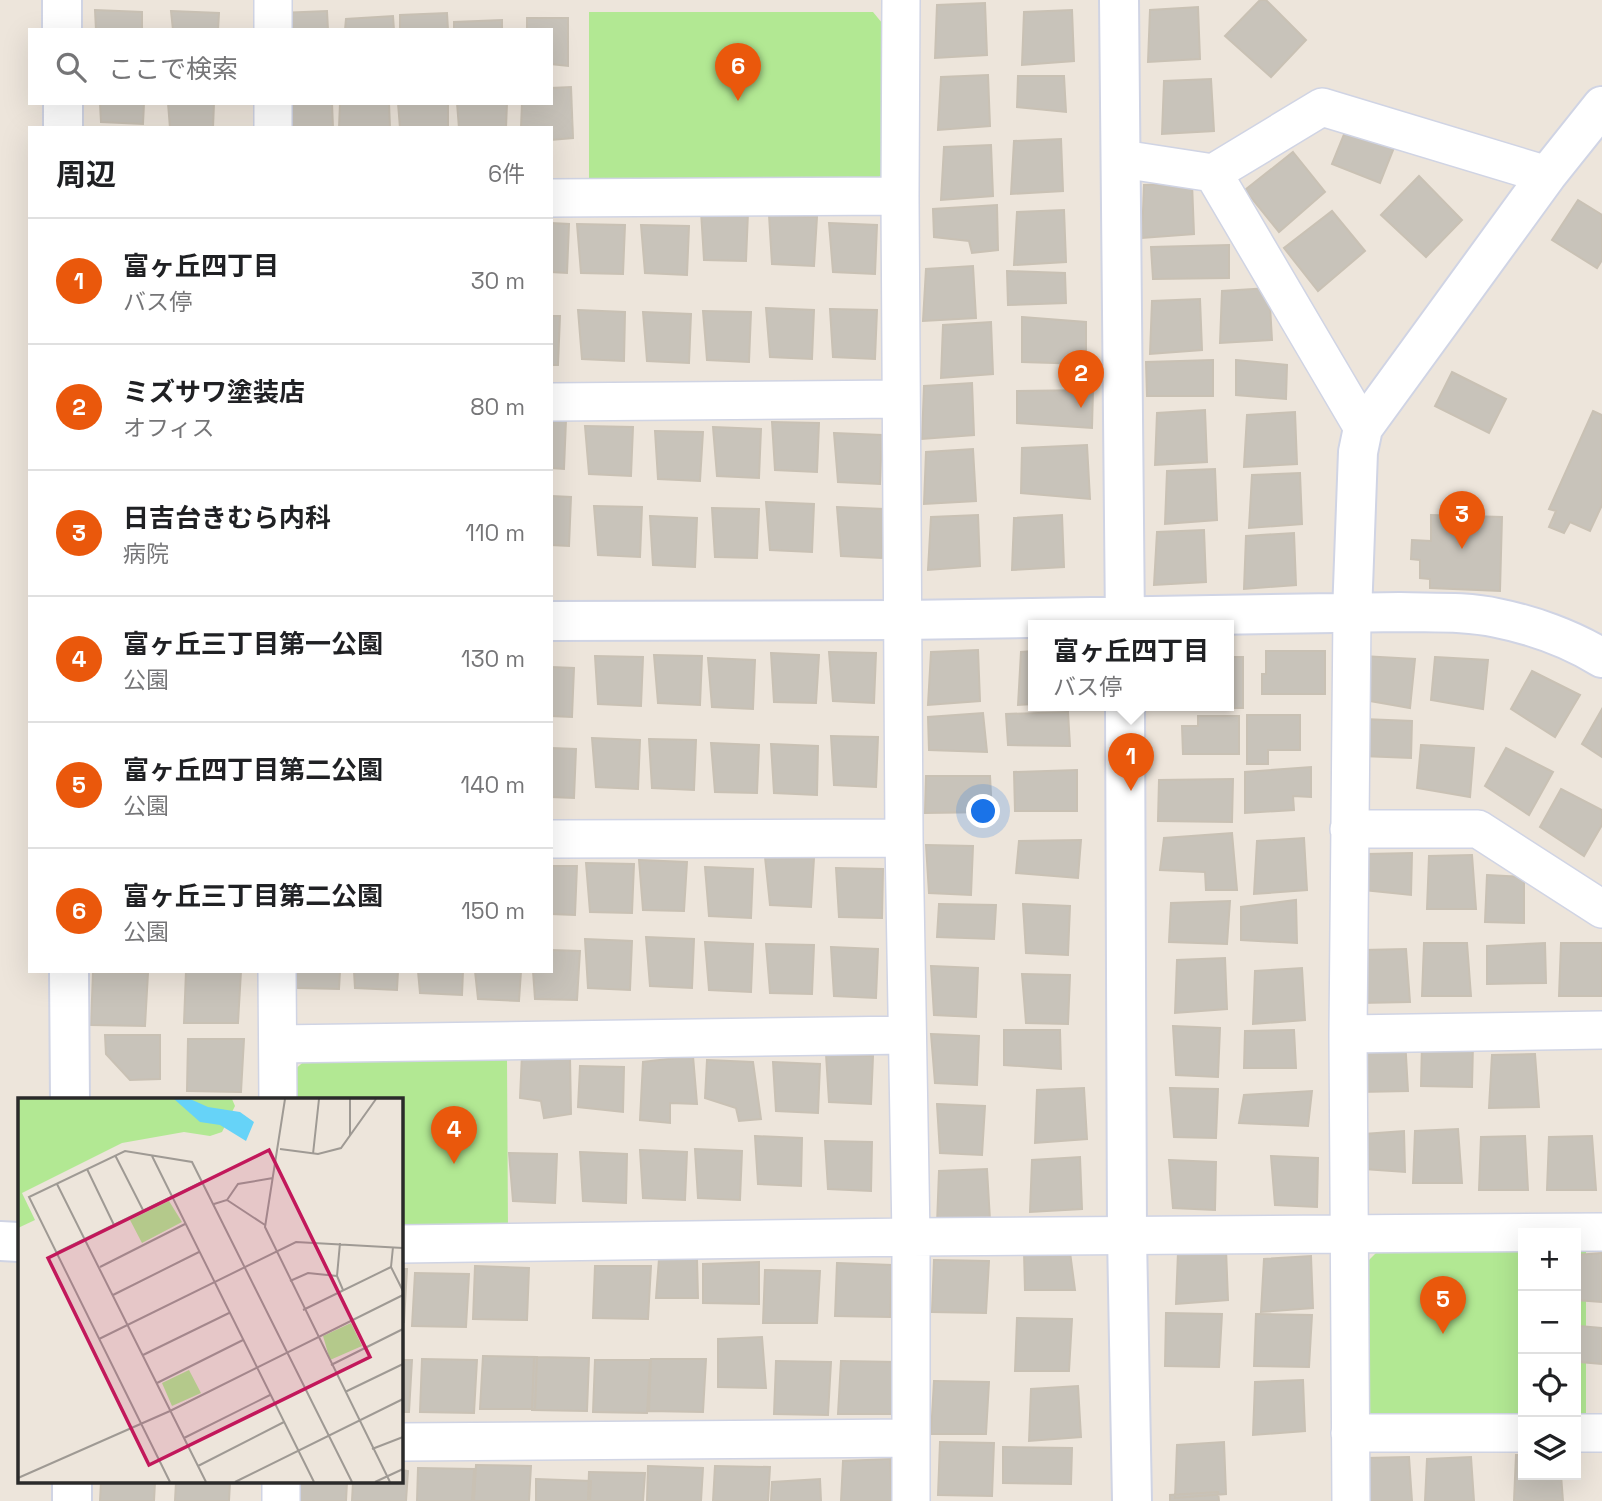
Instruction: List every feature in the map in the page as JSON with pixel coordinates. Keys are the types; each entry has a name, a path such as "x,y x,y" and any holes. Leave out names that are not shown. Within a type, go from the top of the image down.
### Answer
{"street":[{"path":"62,0 62,28"},
{"path":"273,0 273,28"},
{"path":"901,0 901,398 904,838 911,1237 911,1501"},
{"path":"1119,0 1125,620"},
{"path":"63,105 63,126"},
{"path":"273,105 273,126"},
{"path":"1351,1501 1349,829 1352,614 1358,452 1363,428 1547,175 1602,106"},
{"path":"1122,159 1213,173 1322,107 1547,175"},
{"path":"1213,173 1363,428"},
{"path":"553,198 900,196"},
{"path":"553,402 901,398"},
{"path":"553,621 1125,620 1446,613 1496,617 1586,648 1602,658"},
{"path":"1125,711 1127,1236 1132,1501"},
{"path":"1349,829 1478,829 1602,909"},
{"path":"553,839 904,838"},
{"path":"69,973 70,1098"},
{"path":"277,973 278,1098"},
{"path":"1348,1034 1602,1030"},
{"path":"278,1044 907,1035"},
{"path":"402,1244 1602,1232"},
{"path":"0,1241 18,1242"},
{"path":"1350,1433 1518,1433"},
{"path":"1581,1433 1602,1433"},
{"path":"402,1442 910,1438"}],"green space":[{"path":"589,12 873,12 887,29 887,173 870,181 589,183"},
{"path":"309,1057 507,1058 508,1232 402,1227 402,1098 294,1098 292,1072"},
{"path":"1386,1243 1518,1246 1518,1419 1380,1423 1361,1404 1365,1264"},
{"path":"1581,1247 1586,1247 1586,1417 1581,1417"}],"building":[{"path":"1260,0 1266,0 1306,40 1271,77 1225,36"},
{"path":"985,3 987,55 935,58 937,5"},
{"path":"1198,7 1200,59 1148,62 1150,10"},
{"path":"95,10 142,12 142,28 96,28"},
{"path":"1072,10 1074,61 1022,65 1024,12"},
{"path":"171,11 219,13 218,28 173,28"},
{"path":"327,11 328,28 279,28 280,13"},
{"path":"447,13 448,28 400,28 400,15"},
{"path":"393,16 394,28 345,28 346,19"},
{"path":"527,18 568,18 568,66 553,64 553,28 527,28"},
{"path":"502,20 502,28 454,28 454,22"},
{"path":"988,75 990,126 938,130 941,77"},
{"path":"1018,76 1064,76 1066,112 1017,107"},
{"path":"1211,79 1214,131 1162,134 1164,81"},
{"path":"571,87 573,138 553,140 553,126 521,126 522,105 553,105 553,88"},
{"path":"100,105 144,105 143,124 101,122"},
{"path":"168,105 214,105 213,126 170,126"},
{"path":"283,105 332,105 333,126 282,126"},
{"path":"340,105 389,105 390,126 339,126"},
{"path":"398,105 448,105 448,126 400,126"},
{"path":"457,105 507,105 506,126 459,126"},
{"path":"1347,127 1395,145 1380,183 1332,164"},
{"path":"1061,139 1063,191 1011,194 1014,141"},
{"path":"991,145 993,196 941,200 944,147"},
{"path":"1293,152 1325,192 1279,232 1245,190"},
{"path":"1419,176 1462,220 1426,257 1381,215"},
{"path":"1192,183 1194,234 1142,238 1144,185"},
{"path":"1578,200 1602,215 1602,260 1597,268 1552,240"},
{"path":"997,205 998,250 972,253 969,241 934,237 933,209"},
{"path":"1064,210 1066,262 1014,265 1017,212"},
{"path":"701,211 748,212 746,261 704,260"},
{"path":"1332,211 1365,251 1318,291 1284,248"},
{"path":"769,215 817,217 814,266 772,264"},
{"path":"553,223 569,224 567,273 553,272"},
{"path":"829,223 877,225 875,274 833,272"},
{"path":"577,224 625,225 623,274 581,273"},
{"path":"641,225 689,226 687,275 645,273"},
{"path":"1229,245 1229,278 1153,279 1151,247"},
{"path":"973,266 976,318 923,321 926,269"},
{"path":"1007,271 1065,273 1066,303 1008,305"},
{"path":"1269,288 1272,340 1220,343 1222,291"},
{"path":"1200,299 1202,350 1150,354 1152,301"},
{"path":"766,308 814,310 812,359 770,357"},
{"path":"830,309 877,310 875,359 833,357"},
{"path":"578,310 625,312 624,361 582,359"},
{"path":"703,311 751,312 749,362 707,360"},
{"path":"643,312 691,314 689,363 647,361"},
{"path":"553,316 560,316 558,365 553,365"},
{"path":"1022,317 1086,322 1086,364 1022,362"},
{"path":"991,322 993,374 941,378 943,325"},
{"path":"1213,360 1213,396 1147,396 1146,362"},
{"path":"1236,360 1287,365 1286,399 1236,395"},
{"path":"1452,372 1506,399 1489,433 1435,406"},
{"path":"972,383 974,435 922,439 924,386"},
{"path":"1093,390 1092,428 1017,423 1017,391"},
{"path":"1205,410 1207,462 1155,465 1157,413"},
{"path":"1593,411 1602,415 1602,505 1590,531 1570,522 1564,533 1549,527 1556,511 1549,509"},
{"path":"1295,412 1297,464 1244,467 1247,415"},
{"path":"553,420 566,420 564,469 553,468"},
{"path":"772,422 819,423 817,472 775,470"},
{"path":"585,426 633,427 631,476 589,474"},
{"path":"713,427 761,429 759,478 717,476"},
{"path":"655,431 703,432 700,481 658,479"},
{"path":"834,433 882,435 880,484 838,482"},
{"path":"1087,445 1090,499 1021,493 1022,448"},
{"path":"973,449 976,501 924,504 926,452"},
{"path":"1215,469 1217,520 1165,524 1167,471"},
{"path":"1300,473 1302,524 1249,528 1252,475"},
{"path":"553,496 571,497 569,546 553,545"},
{"path":"766,502 814,504 812,552 770,550"},
{"path":"594,506 642,507 640,557 598,555"},
{"path":"837,507 884,509 882,558 841,556"},
{"path":"712,508 759,509 757,558 715,557"},
{"path":"978,515 980,566 928,570 931,517"},
{"path":"1062,515 1064,567 1012,570 1014,518"},
{"path":"1431,515 1502,517 1500,591 1430,588 1430,579 1420,578 1420,560 1411,559 1412,540 1431,541"},
{"path":"650,516 697,518 695,567 653,565"},
{"path":"1204,530 1206,582 1154,585 1157,532"},
{"path":"1294,533 1296,585 1244,589 1246,536"},
{"path":"978,650 980,701 928,705 931,652"},
{"path":"1028,651 1028,704 1018,705 1021,652"},
{"path":"1266,651 1325,651 1325,694 1262,694 1262,674 1266,674"},
{"path":"829,652 876,653 874,703 833,701"},
{"path":"771,653 819,655 816,703 774,702"},
{"path":"654,655 702,656 700,705 658,703"},
{"path":"595,656 643,657 641,706 598,704"},
{"path":"1362,656 1415,659 1410,708 1358,699"},
{"path":"1234,657 1243,657 1243,708 1234,708"},
{"path":"1435,657 1488,660 1483,709 1431,700"},
{"path":"708,658 755,660 753,709 712,707"},
{"path":"553,667 574,668 572,717 553,716"},
{"path":"1532,671 1580,695 1555,737 1511,709"},
{"path":"1602,709 1602,757 1582,744"},
{"path":"1068,712 1070,746 1008,745 1006,714"},
{"path":"983,713 987,752 929,750 928,717"},
{"path":"1247,715 1300,715 1300,750 1268,750 1268,764 1247,764"},
{"path":"1198,716 1239,716 1239,754 1183,754 1182,726 1198,726"},
{"path":"1363,719 1412,721 1411,758 1362,756"},
{"path":"831,736 878,737 876,787 834,785"},
{"path":"592,738 640,740 638,789 596,787"},
{"path":"649,739 696,740 694,790 652,788"},
{"path":"711,743 759,745 757,793 715,792"},
{"path":"771,744 818,746 817,795 774,793"},
{"path":"1421,745 1474,748 1470,797 1417,788"},
{"path":"553,748 576,749 574,798 553,797"},
{"path":"1506,748 1553,772 1529,815 1485,786"},
{"path":"1311,767 1311,797 1293,796 1294,810 1245,813 1245,772"},
{"path":"1077,770 1077,811 1015,811 1014,772"},
{"path":"926,776 990,776 992,812 925,813"},
{"path":"1233,779 1232,822 1158,821 1159,780"},
{"path":"1561,789 1602,810 1602,825 1584,856 1540,827"},
{"path":"1232,833 1237,890 1206,890 1205,872 1160,870 1164,838"},
{"path":"1304,838 1307,890 1254,894 1257,841"},
{"path":"1081,840 1078,878 1016,873 1019,841"},
{"path":"926,845 973,846 971,895 929,893"},
{"path":"1412,853 1411,895 1364,890 1367,854"},
{"path":"1472,855 1476,909 1427,909 1429,856"},
{"path":"765,857 814,858 811,907 770,905"},
{"path":"639,860 687,862 684,911 643,910"},
{"path":"586,863 634,864 632,913 590,912"},
{"path":"553,866 577,866 575,915 553,914"},
{"path":"705,867 753,869 751,918 709,916"},
{"path":"836,868 883,869 882,918 839,917"},
{"path":"1487,875 1524,877 1524,923 1485,922"},
{"path":"1296,900 1297,943 1241,940 1241,907"},
{"path":"1230,901 1227,944 1169,942 1171,903"},
{"path":"939,904 996,905 994,939 937,937"},
{"path":"1023,904 1070,906 1068,955 1026,953"},
{"path":"646,937 694,939 692,988 650,986"},
{"path":"585,939 632,941 630,990 588,988"},
{"path":"705,942 753,944 751,992 709,990"},
{"path":"1424,943 1467,943 1471,996 1422,996"},
{"path":"1545,943 1546,983 1487,984 1487,946"},
{"path":"1561,943 1602,943 1602,996 1559,996"},
{"path":"766,944 814,945 812,994 770,993"},
{"path":"831,947 878,949 876,998 834,996"},
{"path":"1406,949 1410,1002 1360,1003 1363,950"},
{"path":"553,950 580,951 577,1000 535,999 533,973 553,973"},
{"path":"1225,958 1227,1009 1175,1013 1177,960"},
{"path":"931,966 978,968 976,1017 934,1015"},
{"path":"1302,968 1305,1020 1253,1024 1255,971"},
{"path":"93,973 148,973 145,1026 91,1025"},
{"path":"186,973 241,973 238,1023 184,1023"},
{"path":"296,973 340,973 339,989 297,988"},
{"path":"354,973 398,973 397,990 355,988"},
{"path":"418,973 463,973 462,995 420,993"},
{"path":"475,973 521,973 519,1001 478,999"},
{"path":"1022,974 1070,975 1068,1024 1026,1023"},
{"path":"1173,1026 1220,1028 1218,1077 1176,1075"},
{"path":"1004,1030 1060,1030 1061,1069 1004,1065"},
{"path":"1294,1030 1296,1068 1244,1068 1245,1031"},
{"path":"931,1034 979,1036 977,1085 935,1083"},
{"path":"105,1035 160,1035 160,1079 130,1080 106,1054"},
{"path":"1405,1038 1408,1091 1359,1092 1361,1039"},
{"path":"188,1039 244,1039 241,1092 187,1091"},
{"path":"1422,1043 1473,1044 1472,1087 1421,1086"},
{"path":"522,1054 570,1057 571,1114 544,1118 541,1101 520,1098"},
{"path":"826,1054 873,1056 871,1104 829,1102"},
{"path":"1535,1054 1539,1107 1489,1108 1492,1055"},
{"path":"693,1056 697,1104 670,1103 670,1123 640,1120 643,1062"},
{"path":"707,1060 753,1062 761,1119 739,1121 736,1108 705,1098"},
{"path":"773,1062 820,1064 818,1113 776,1111"},
{"path":"580,1066 624,1067 623,1112 578,1107"},
{"path":"1084,1088 1087,1139 1035,1143 1037,1090"},
{"path":"1170,1088 1218,1089 1216,1138 1174,1137"},
{"path":"1312,1091 1308,1126 1239,1123 1244,1095"},
{"path":"937,1104 985,1106 982,1155 940,1153"},
{"path":"1458,1129 1462,1183 1413,1183 1415,1131"},
{"path":"1404,1131 1405,1172 1364,1169 1364,1134"},
{"path":"755,1136 802,1138 801,1186 758,1184"},
{"path":"1525,1136 1528,1190 1479,1190 1481,1137"},
{"path":"1592,1136 1596,1190 1547,1190 1549,1137"},
{"path":"825,1141 872,1142 871,1191 828,1189"},
{"path":"695,1149 742,1151 740,1200 698,1198"},
{"path":"640,1150 687,1152 685,1200 643,1198"},
{"path":"580,1152 627,1154 626,1203 583,1201"},
{"path":"509,1153 557,1154 555,1203 513,1201"},
{"path":"1271,1156 1318,1158 1317,1207 1275,1205"},
{"path":"1080,1157 1082,1209 1030,1212 1032,1160"},
{"path":"1169,1160 1216,1162 1215,1210 1173,1208"},
{"path":"987,1169 990,1220 937,1224 939,1171"},
{"path":"1226,1249 1228,1300 1176,1304 1178,1252"},
{"path":"1024,1252 1070,1252 1075,1290 1025,1290"},
{"path":"1602,1253 1602,1302 1581,1300 1581,1255"},
{"path":"1311,1256 1313,1308 1261,1312 1264,1259"},
{"path":"659,1259 697,1259 698,1298 656,1298"},
{"path":"934,1260 989,1261 986,1313 932,1312"},
{"path":"759,1262 759,1304 703,1303 703,1264"},
{"path":"837,1263 892,1265 890,1317 835,1316"},
{"path":"475,1266 529,1268 527,1320 473,1319"},
{"path":"595,1266 651,1266 648,1319 593,1318"},
{"path":"402,1269 407,1269 404,1322"},
{"path":"765,1270 820,1271 817,1323 763,1323"},
{"path":"415,1273 469,1274 466,1327 412,1326"},
{"path":"1166,1313 1222,1314 1219,1367 1165,1366"},
{"path":"1256,1314 1312,1315 1309,1367 1254,1366"},
{"path":"1017,1318 1072,1319 1069,1371 1015,1371"},
{"path":"1581,1326 1602,1328 1602,1364 1581,1362"},
{"path":"762,1337 766,1388 718,1387 718,1339"},
{"path":"483,1356 537,1357 535,1409 480,1409"},
{"path":"534,1357 589,1358 587,1411 532,1410"},
{"path":"422,1359 477,1360 474,1413 420,1412"},
{"path":"651,1359 706,1359 703,1412 649,1411"},
{"path":"402,1360 412,1360 409,1412 402,1412"},
{"path":"595,1360 650,1360 647,1413 593,1412"},
{"path":"776,1361 831,1362 828,1415 774,1414"},
{"path":"841,1361 896,1362 893,1414 838,1414"},
{"path":"1303,1380 1305,1431 1253,1435 1255,1382"},
{"path":"934,1381 989,1382 986,1434 931,1434"},
{"path":"1078,1386 1081,1437 1029,1441 1031,1389"},
{"path":"940,1442 994,1443 992,1496 938,1495"},
{"path":"1224,1442 1226,1494 1175,1498 1177,1445"},
{"path":"1003,1447 1072,1448 1071,1484 1003,1483"},
{"path":"1516,1455 1518,1480 1561,1480 1563,1501 1514,1501"},
{"path":"1409,1457 1412,1501 1364,1501 1366,1458"},
{"path":"1471,1457 1474,1501 1425,1501 1427,1459"},
{"path":"890,1459 892,1501 841,1501 843,1461"},
{"path":"476,1465 531,1466 529,1501 474,1501"},
{"path":"648,1466 703,1468 701,1501 647,1501"},
{"path":"715,1466 770,1467 768,1501 713,1501"},
{"path":"418,1468 474,1469 472,1501 417,1501"},
{"path":"402,1470 408,1471 406,1501 352,1501 353,1484 402,1484"},
{"path":"589,1472 645,1473 643,1501 588,1501"},
{"path":"536,1479 591,1481 590,1501 536,1501"},
{"path":"820,1479 821,1501 771,1501 772,1482"},
{"path":"101,1484 155,1484 154,1501 100,1501"},
{"path":"176,1484 230,1484 229,1501 175,1501"},
{"path":"292,1484 347,1484 346,1501 292,1501"},
{"path":"1218,1492 1219,1501 1170,1501 1170,1495"}],"place":[{"name":"富ヶ丘三丁目第二公園","path":"738,101"},
{"name":"ミズサワ塗装店","path":"1081,408"},
{"name":"日吉台きむら内科","path":"1462,549"},
{"name":"富ヶ丘四丁目","path":"1131,791"},
{"name":"富ヶ丘三丁目第一公園","path":"454,1164"},
{"name":"富ヶ丘四丁目第二公園","path":"1443,1334"}]}
